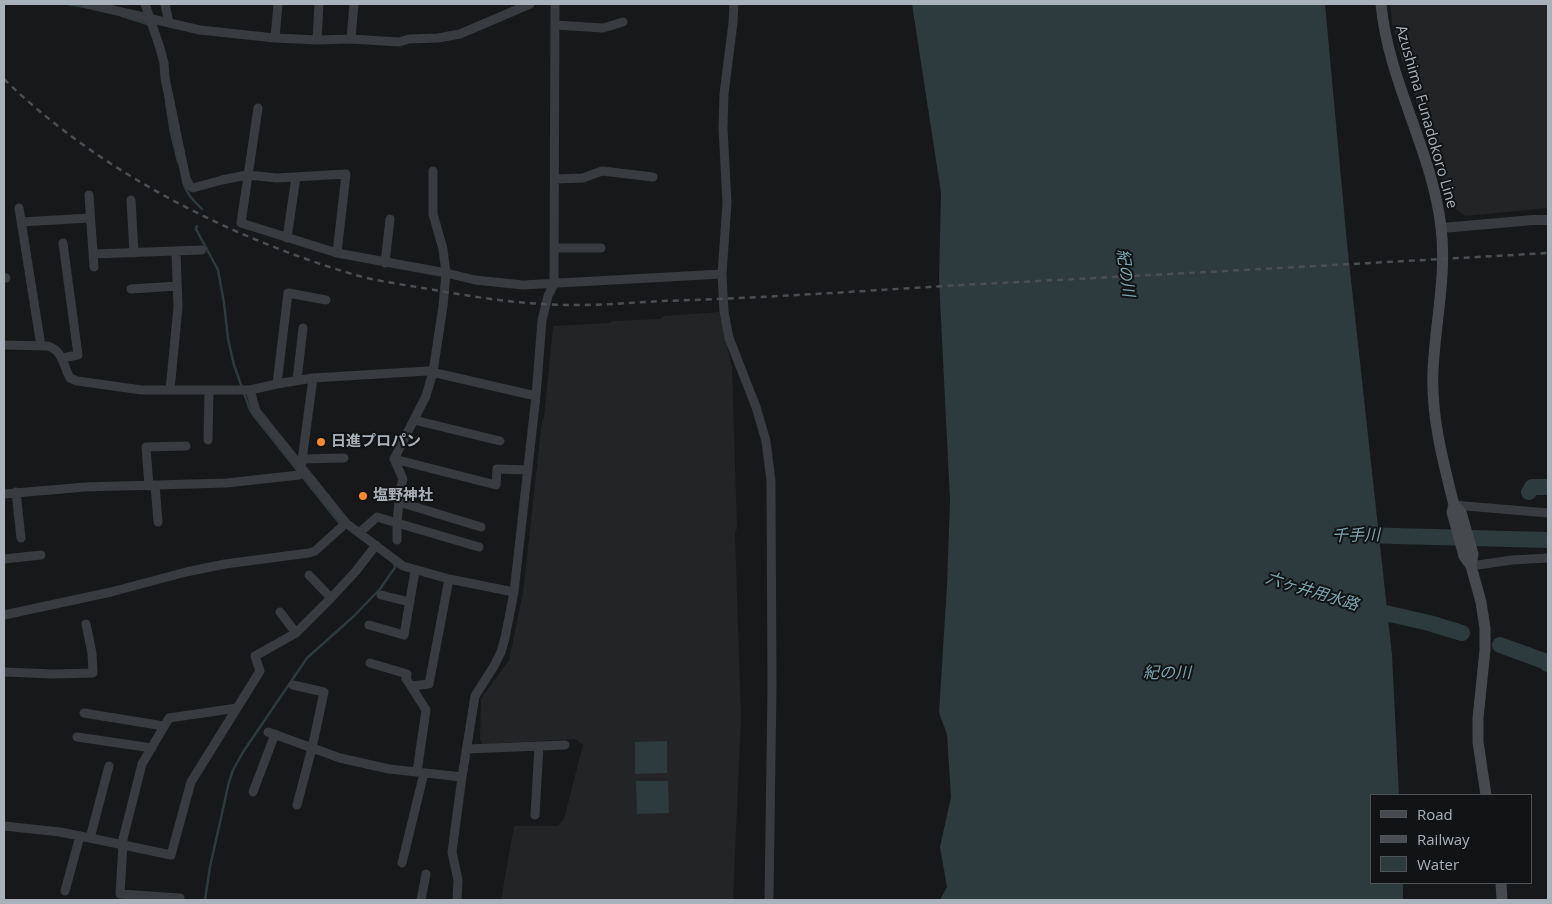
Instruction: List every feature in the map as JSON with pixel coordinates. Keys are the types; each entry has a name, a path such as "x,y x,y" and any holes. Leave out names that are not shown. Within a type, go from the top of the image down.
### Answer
{"main road":[{"name":"Azushima Funadokoro Line","path":"1381,4 1382,20 1392,62 1426,163 1442,228 1443,273 1436,323 1433,373 1434,410 1440,448 1485,628 1478,742 1486,794"},
{"path":"1501,884 1502,900"}],"street":[{"path":"87,4 200,30 275,38 399,42 409,39 445,37 460,34 530,4"},
{"path":"145,4 164,63 167,87 186,179 190,186 193,188 222,180 247,176 276,178 346,174 337,253"},
{"path":"165,4 169,23"},
{"path":"275,38 278,4"},
{"path":"317,40 319,4"},
{"path":"351,39 354,4"},
{"path":"457,900 458,880 452,852 462,776 475,696 501,652 506,638 514,592 528,470 542,320 548,296 554,284 555,4"},
{"path":"734,4 734,24 724,94 722,128 727,203 722,274 724,312 729,338 756,408 766,441 770,481 772,669 769,900"},
{"path":"555,25 603,28 623,22"},
{"path":"258,108 241,223 337,253 501,284 554,284 722,274"},
{"path":"394,459 426,396 433,372 443,306 446,273 443,249 433,214 433,171"},
{"path":"555,179 583,178 602,171 653,177"},
{"path":"287,238 296,177"},
{"path":"89,195 94,267"},
{"path":"131,200 134,253"},
{"path":"19,208 41,346"},
{"path":"22,222 90,218"},
{"path":"385,263 390,219"},
{"path":"1442,228 1548,220"},
{"path":"62,358 78,355 63,243"},
{"path":"555,248 601,248"},
{"path":"93,254 202,250"},
{"path":"170,390 178,307 176,251"},
{"path":"130,289 177,286"},
{"path":"276,384 288,293 326,300"},
{"path":"297,380 303,328"},
{"path":"4,346 48,346 55,348 60,354 70,378 77,381 142,390 246,390 313,378 427,371 536,396"},
{"path":"302,470 313,378"},
{"path":"246,390 256,412 344,525 359,533 374,547 403,566 450,580 514,592"},
{"path":"208,440 209,391"},
{"path":"414,420 500,441"},
{"path":"158,522 146,447 186,446"},
{"path":"4,494 85,487 227,484 302,470 344,458"},
{"path":"394,459 496,485 498,469 528,470"},
{"path":"394,459 403,479 399,502 397,540"},
{"path":"16,492 21,538"},
{"path":"399,502 481,527"},
{"path":"1456,510 1548,513"},
{"path":"359,533 377,518 478,547"},
{"path":"4,615 111,592 224,564 309,553 315,551 344,525"},
{"path":"4,826 60,832 171,856 192,782 260,671 254,656 296,633 331,598 374,547"},
{"path":"4,559 41,555"},
{"path":"1469,559 1512,560 1548,558"},
{"path":"369,625 404,635 416,570"},
{"path":"309,575 331,598"},
{"path":"411,686 428,684 450,580"},
{"path":"381,595 410,602"},
{"path":"280,612 296,633"},
{"path":"4,672 93,673 92,653 86,624"},
{"path":"370,664 407,674 406,679 426,710 421,772 402,863"},
{"path":"293,685 324,692 297,805"},
{"path":"180,900 180,898 120,897 123,838 142,764 169,718 237,708"},
{"path":"84,713 164,726"},
{"path":"253,792 272,733 340,758 389,769 462,776"},
{"path":"77,737 152,748"},
{"path":"467,749 565,745"},
{"path":"535,815 539,746"},
{"path":"90,838 109,766"},
{"path":"65,891 80,836"},
{"path":"421,900 426,874"}],"shaded area":[{"path":"1390,4 1548,4 1548,208 1465,216 1451,205 1400,54 1392,22"},
{"path":"719,312 732,368 737,528 735,533 741,717 733,900 501,900 514,826 558,826 564,819 583,745 576,739 482,744 480,739 481,699 509,660 523,593 553,326 660,319 664,316"}],"water":[{"name":"紀の川","path":"912,4 1325,4 1347,243 1392,655 1399,794 1370,794 1370,884 1403,884 1403,900 940,900 947,887 940,847 951,797 947,734 939,713 950,500 939,279 941,193"},
{"path":"667,741 667,773 635,774 635,742"},
{"path":"636,781 668,781 669,813 637,814"}],"waterway":[{"path":"68,4 85,7"},
{"path":"122,16 148,24 149,26"},
{"path":"166,102 178,162"},
{"path":"183,182 188,194 202,209"},
{"path":"197,226 196,229 218,270 228,339 234,365 250,410 340,524"},
{"path":"1529,492 1532,487 1548,487"},
{"name":"千手川","path":"1358,535 1548,540"},
{"path":"205,900 210,867 229,782 243,752 307,658 354,616 380,589 396,566 394,565"},
{"name":"六ヶ井用水路","path":"1368,609 1429,623 1462,633"},
{"name":"六ヶ井用水路","path":"1500,645 1548,664"}],"railway":[{"path":"4,79 80,143 122,171 166,197 258,241 305,259 370,279 513,302 588,305 738,298 1548,253"}],"place":[{"name":"日進プロパン","path":"321,442"},
{"name":"塩野神社","path":"363,496"}]}
